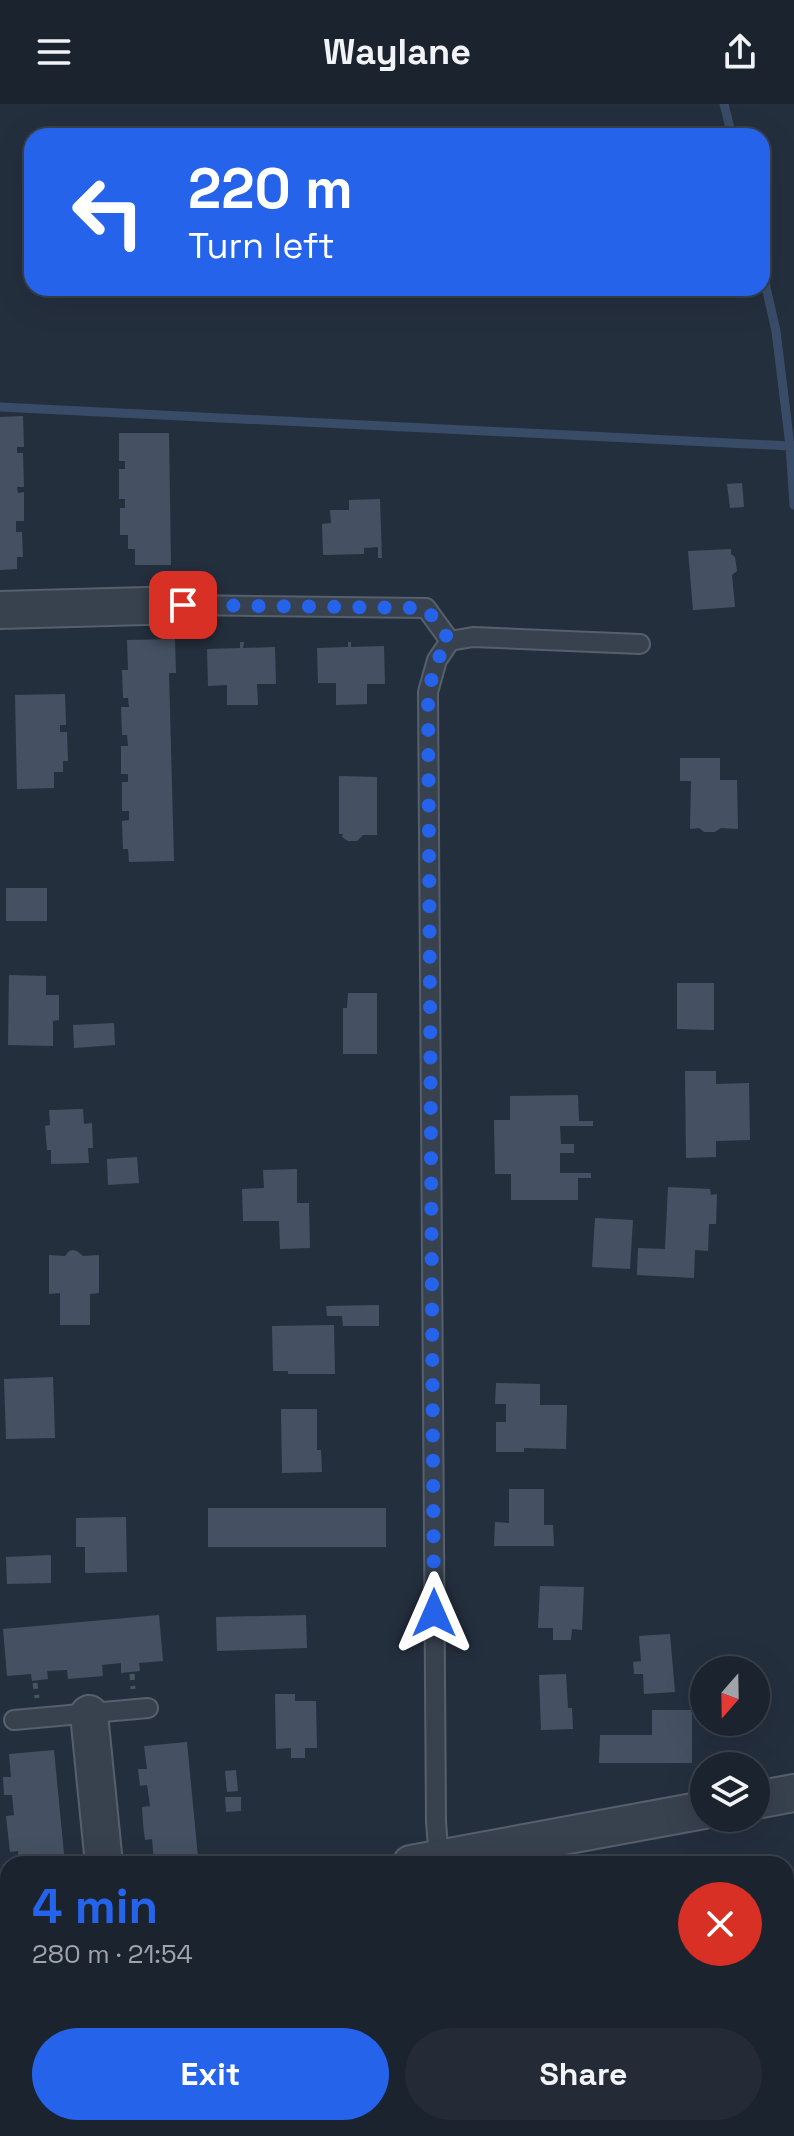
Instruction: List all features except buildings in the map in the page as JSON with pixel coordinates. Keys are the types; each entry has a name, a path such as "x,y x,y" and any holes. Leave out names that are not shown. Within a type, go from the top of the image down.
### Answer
{"street":[{"path":"0,610 183,605"},
{"path":"89,1714 103,1856"},
{"path":"770,1797 794,1793"},
{"path":"452,1856 690,1813"}],"lane":[{"path":"183,605 426,608 450,641"},
{"path":"426,1856 436,1806 428,692 437,660 450,641 473,637 640,644"},
{"path":"14,1720 148,1708"}],"waterway":[{"path":"724,104 730,128"},
{"path":"768,296 776,331 794,505"},
{"path":"0,407 790,446"}],"route":[{"path":"183,605 426,608 450,641 437,660 428,692 434,1613"}]}
